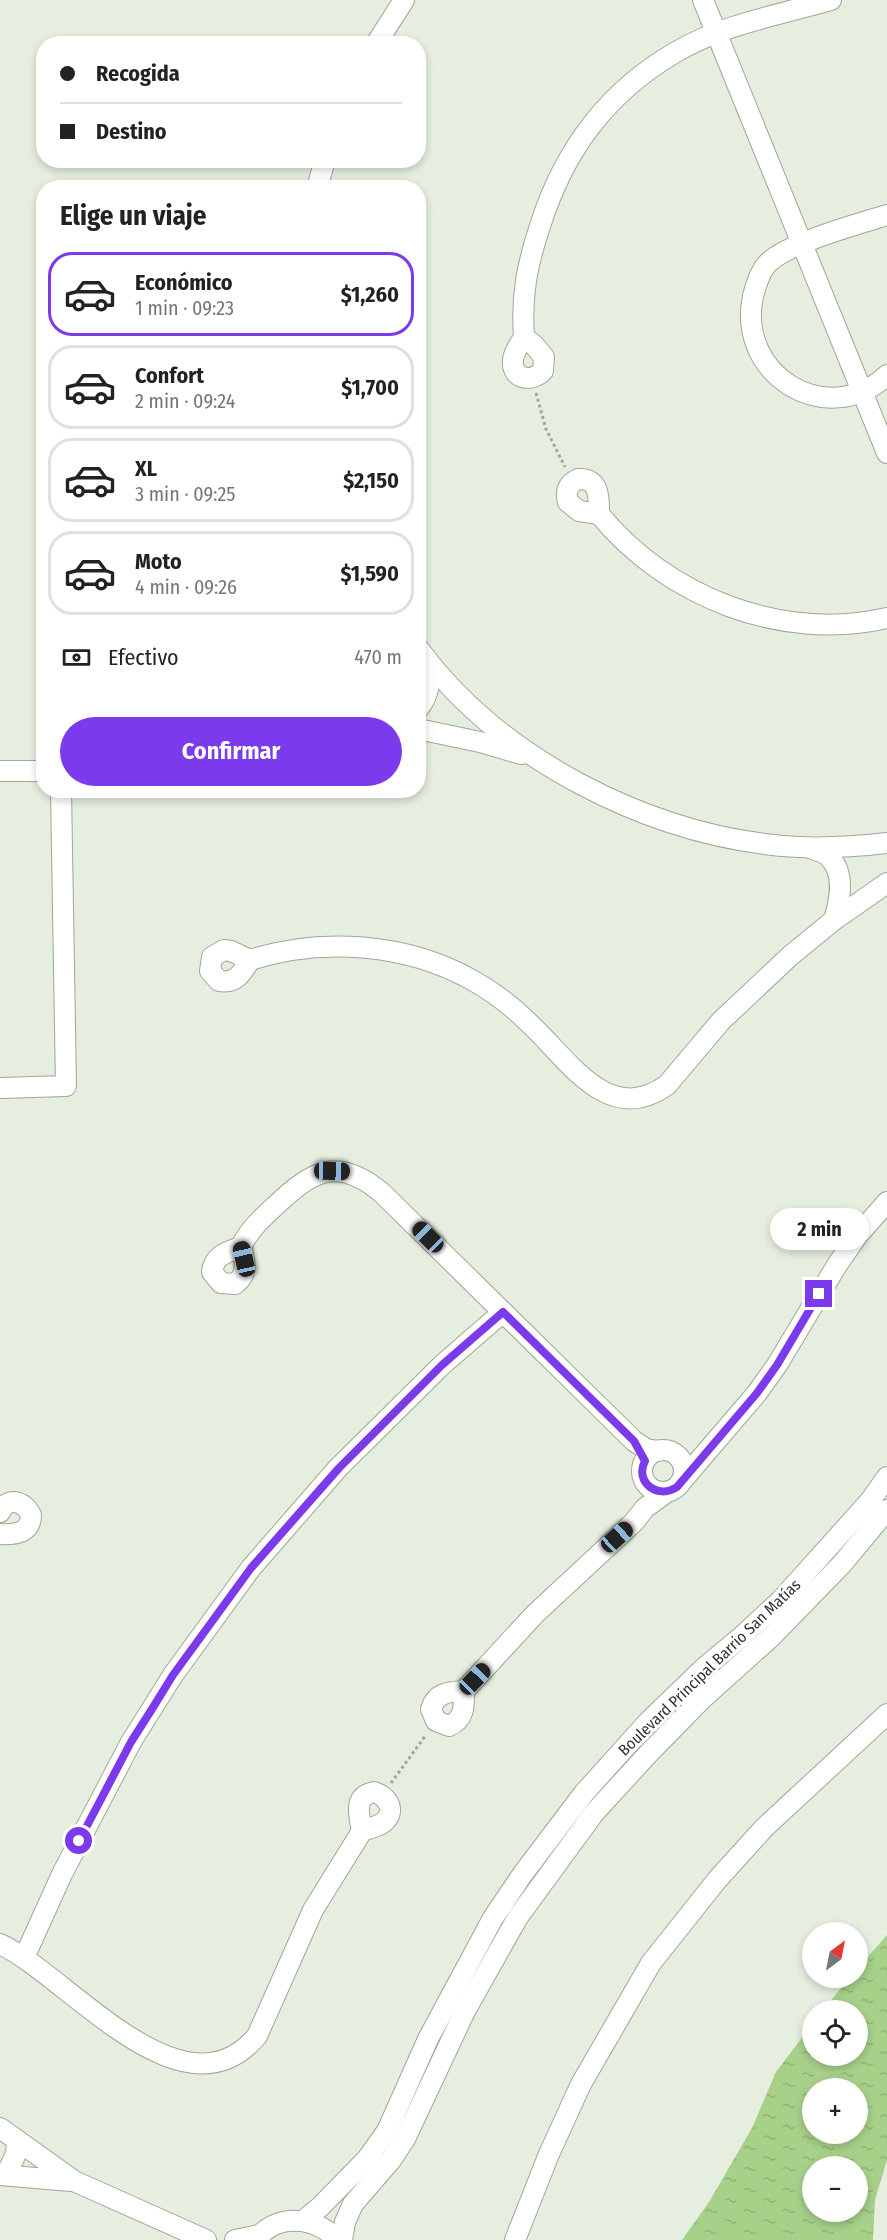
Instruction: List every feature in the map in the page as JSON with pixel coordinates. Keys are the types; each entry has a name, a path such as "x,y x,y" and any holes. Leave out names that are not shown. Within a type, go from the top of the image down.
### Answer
{"street":[{"path":"381,36 404,0"},
{"path":"703,0 887,453"},
{"path":"531,378 543,370 544,357 524,337 522,308 525,276 548,200 575,147 607,105 638,78 677,51 717,33 752,21 831,0"},
{"path":"887,215 783,252 768,263 760,275 750,309 755,346 763,361 774,374 802,392 839,399 875,387 887,375"},
{"path":"572,483 566,495 572,507 579,511 599,514 640,557 673,580 706,598 764,617 800,623 835,624 887,618"},
{"path":"426,657 494,728 545,763 610,800 688,829 780,846 810,848 887,843"},
{"path":"426,664 430,674 426,694"},
{"path":"426,731 489,745 545,763"},
{"path":"0,771 36,771"},
{"path":"0,1088 66,1086 61,798"},
{"path":"810,848 827,855 840,880 840,897 834,920"},
{"path":"250,960 266,955 321,946 355,947 420,957 473,980 504,1003 528,1022 592,1085 606,1094 623,1099 636,1099 657,1092 667,1085 721,1021 790,956 834,920 887,883"},
{"path":"241,1247 258,1222 292,1190 315,1174 348,1171 366,1179 634,1441 646,1449 655,1461 645,1508"},
{"path":"436,1721 449,1726 461,1718 464,1711 464,1690 535,1614 634,1522 645,1508 673,1487 757,1393 777,1365 837,1265 857,1236 887,1202"},
{"path":"24,1958 62,1874 131,1742 173,1675 251,1568 339,1468 442,1365 503,1312"},
{"path":"655,1461 689,1452 715,1441"},
{"path":"679,1458 684,1470 673,1487 661,1492 649,1487 655,1461 679,1458"},
{"name":"Boulevard Principal Barrio San Matías","path":"304,2220 367,2159 387,2131 428,2039 493,1918 584,1793 648,1722 705,1667 781,1600 840,1536 887,1477"},
{"path":"0,1512 8,1503 21,1503 31,1515 31,1521 23,1532 0,1534"},
{"name":"Boulevard Principal Barrio San Matías","path":"342,2240 345,2222 353,2204 391,2160 405,2139 465,2011 518,1917 594,1813 702,1699 771,1637 842,1564 887,1510"},
{"path":"515,2240 549,2154 581,2084 651,1963 717,1880 764,1828 887,1714"},
{"path":"0,1944 24,1958 116,2029 151,2049 180,2062 204,2063 229,2059 246,2049 257,2036 314,1910 362,1831 358,1811 359,1803 368,1793 382,1794"},
{"path":"0,2128 74,2181 206,2240"},
{"path":"3,2175 12,2165 18,2141"},
{"path":"3,2175 74,2181"},
{"path":"235,2240 257,2238 272,2226 288,2221 304,2220 318,2225 337,2240"}],"path":[{"path":"531,378 546,429 572,483"},
{"path":"382,1794 436,1721"}],"water":[{"path":"887,1935 887,2160 875,2200 873,2240 682,2240 709,2202 752,2128 776,2072 802,2038 802,2066 868,2066 868,2000 831,2000 841,1988 868,1988 868,1957"}],"route":[{"path":"79,1841 131,1742 173,1675 251,1568 339,1468 442,1365 503,1312 634,1441 645,1461 642,1471 645,1482 654,1491 667,1492 677,1487 757,1393 777,1365 819,1294"}]}
